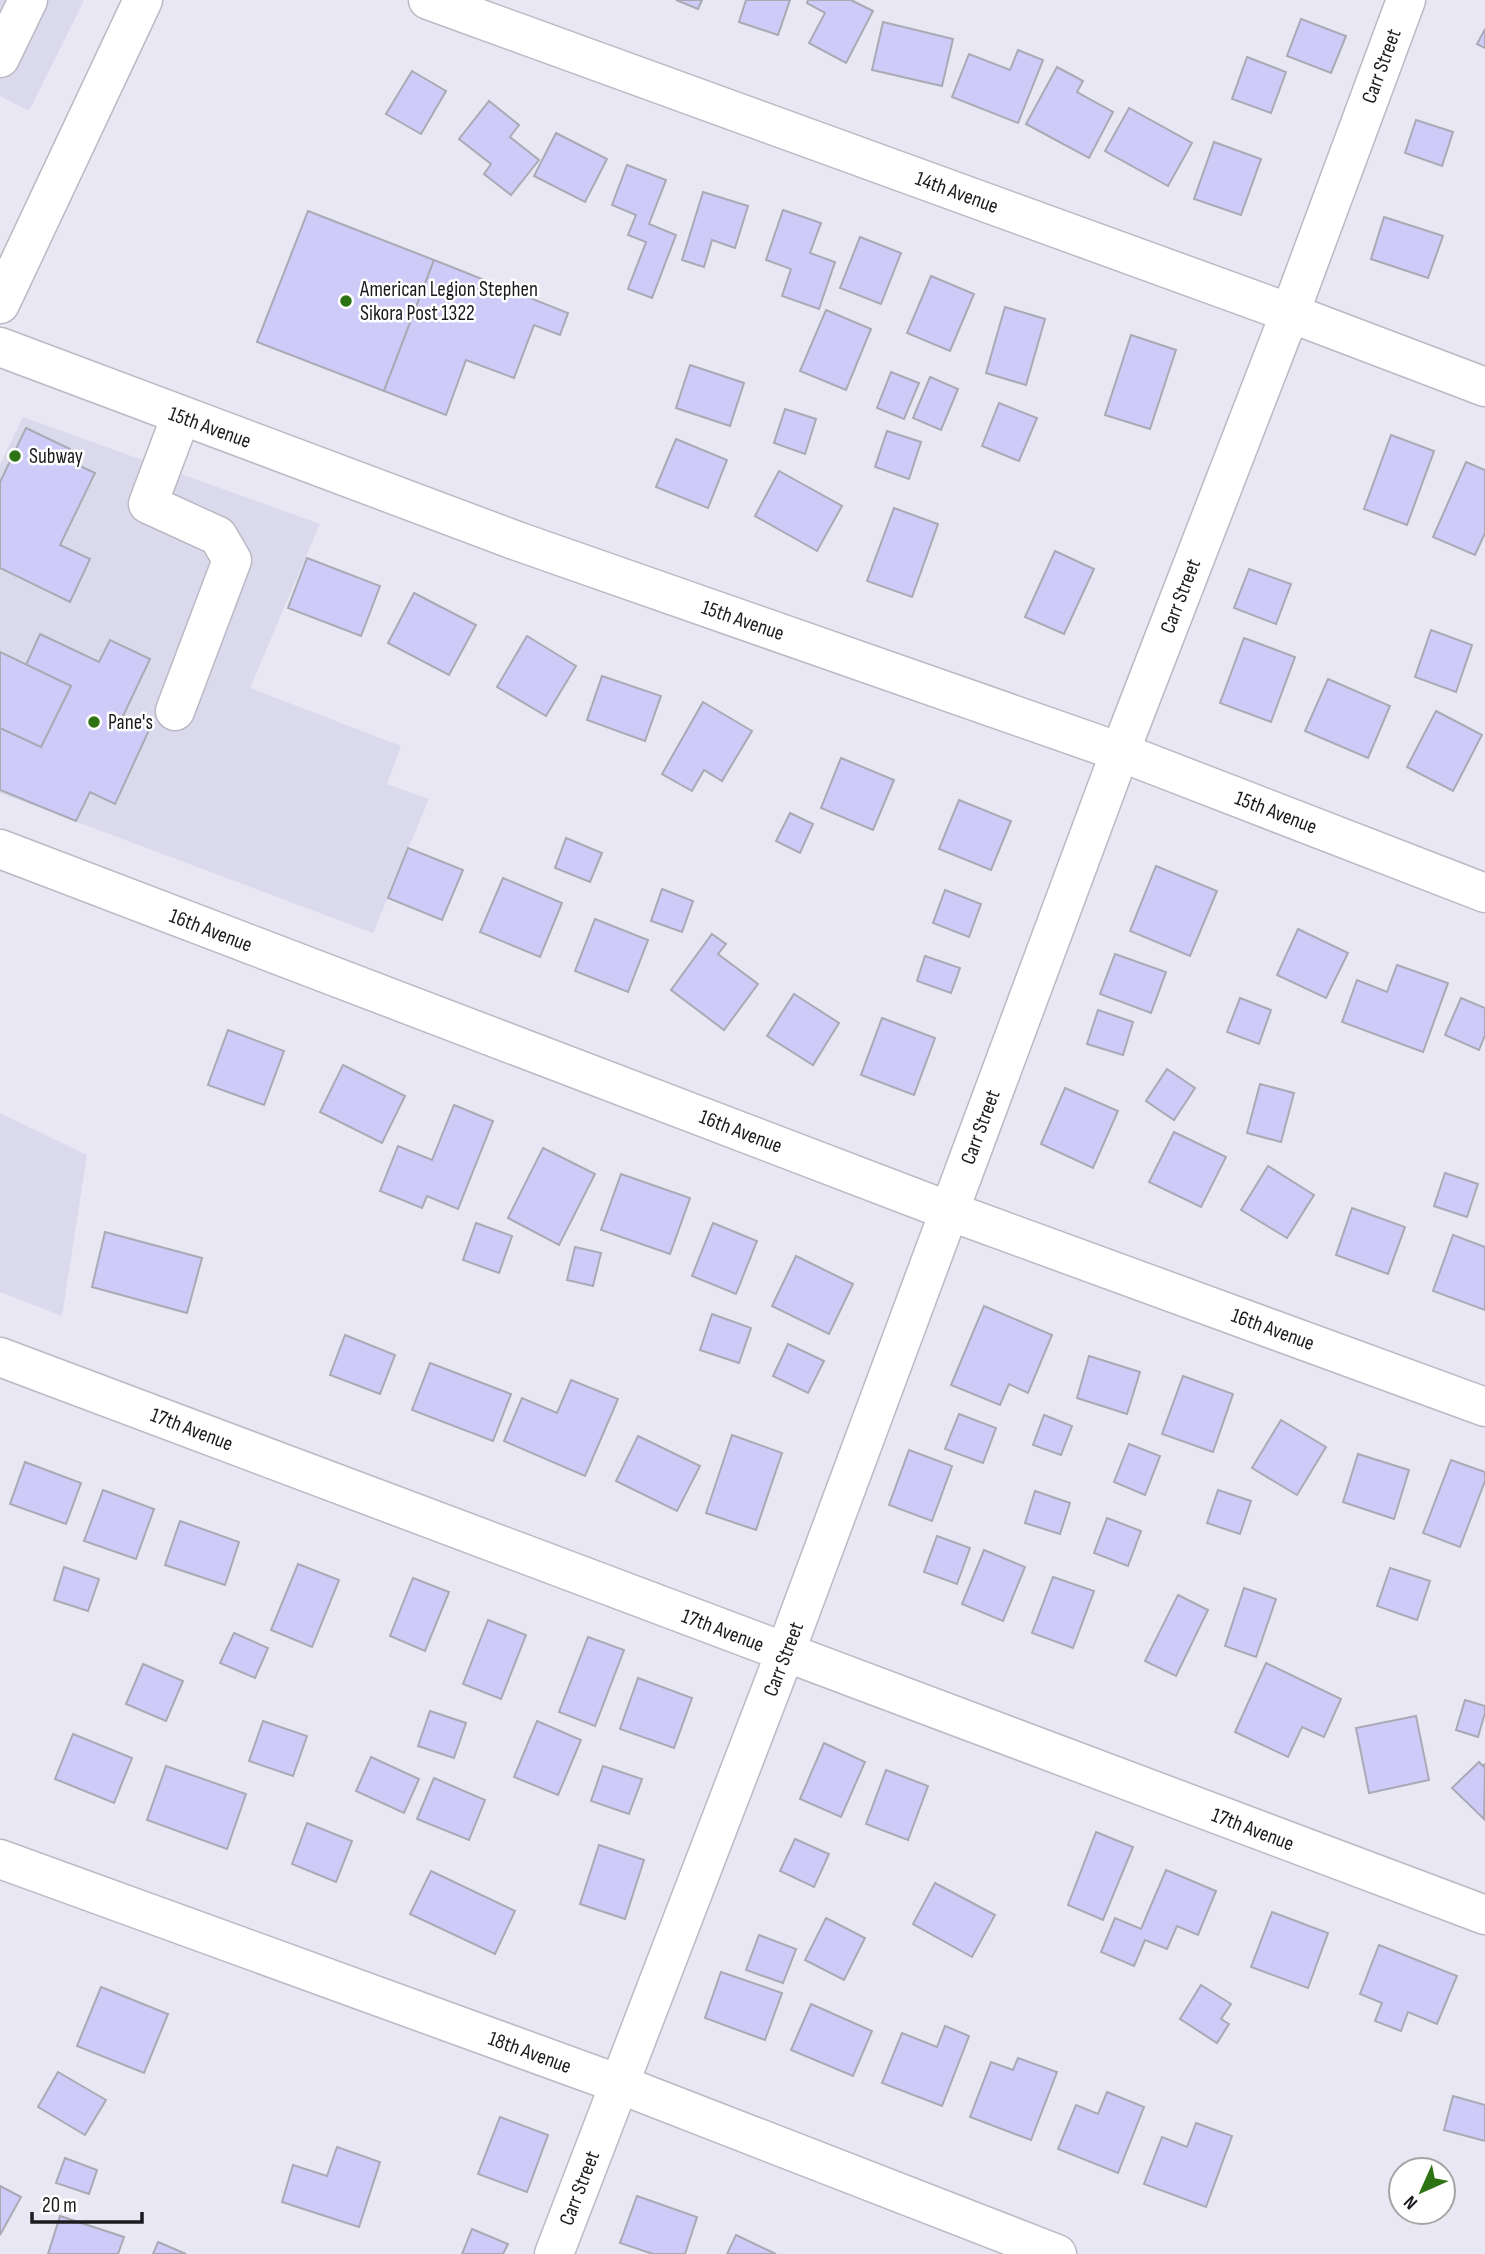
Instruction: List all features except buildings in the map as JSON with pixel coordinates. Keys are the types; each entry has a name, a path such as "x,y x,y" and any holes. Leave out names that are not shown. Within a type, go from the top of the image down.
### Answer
{"street":[{"path":"0,58 28,0"},
{"path":"0,303 143,0"},
{"name":"14th Avenue","path":"428,0 1290,313 1485,387"},
{"name":"Carr Street","path":"554,2254 785,1653 1120,752 1290,313 1406,0"},
{"name":"15th Avenue","path":"0,347 516,541 1120,752 1485,893"},
{"path":"175,711 232,560 218,536 148,504 181,416"},
{"name":"16th Avenue","path":"0,849 949,1210 1485,1407"},
{"name":"17th Avenue","path":"0,1357 1485,1915"},
{"name":"18th Avenue","path":"0,1859 619,2084 1057,2254"}],"shaded area":[{"path":"0,0 84,0 29,111 0,96"},
{"path":"23,417 320,524 250,688 401,746 387,784 429,799 373,933 0,793 0,464"},
{"path":"0,1113 87,1155 62,1316 0,1292"}],"place":[{"name":"American Legion Stephen Sikora Post 1322","path":"346,301"},
{"name":"Subway","path":"15,456"},
{"name":"Pane's","path":"94,722"}]}
